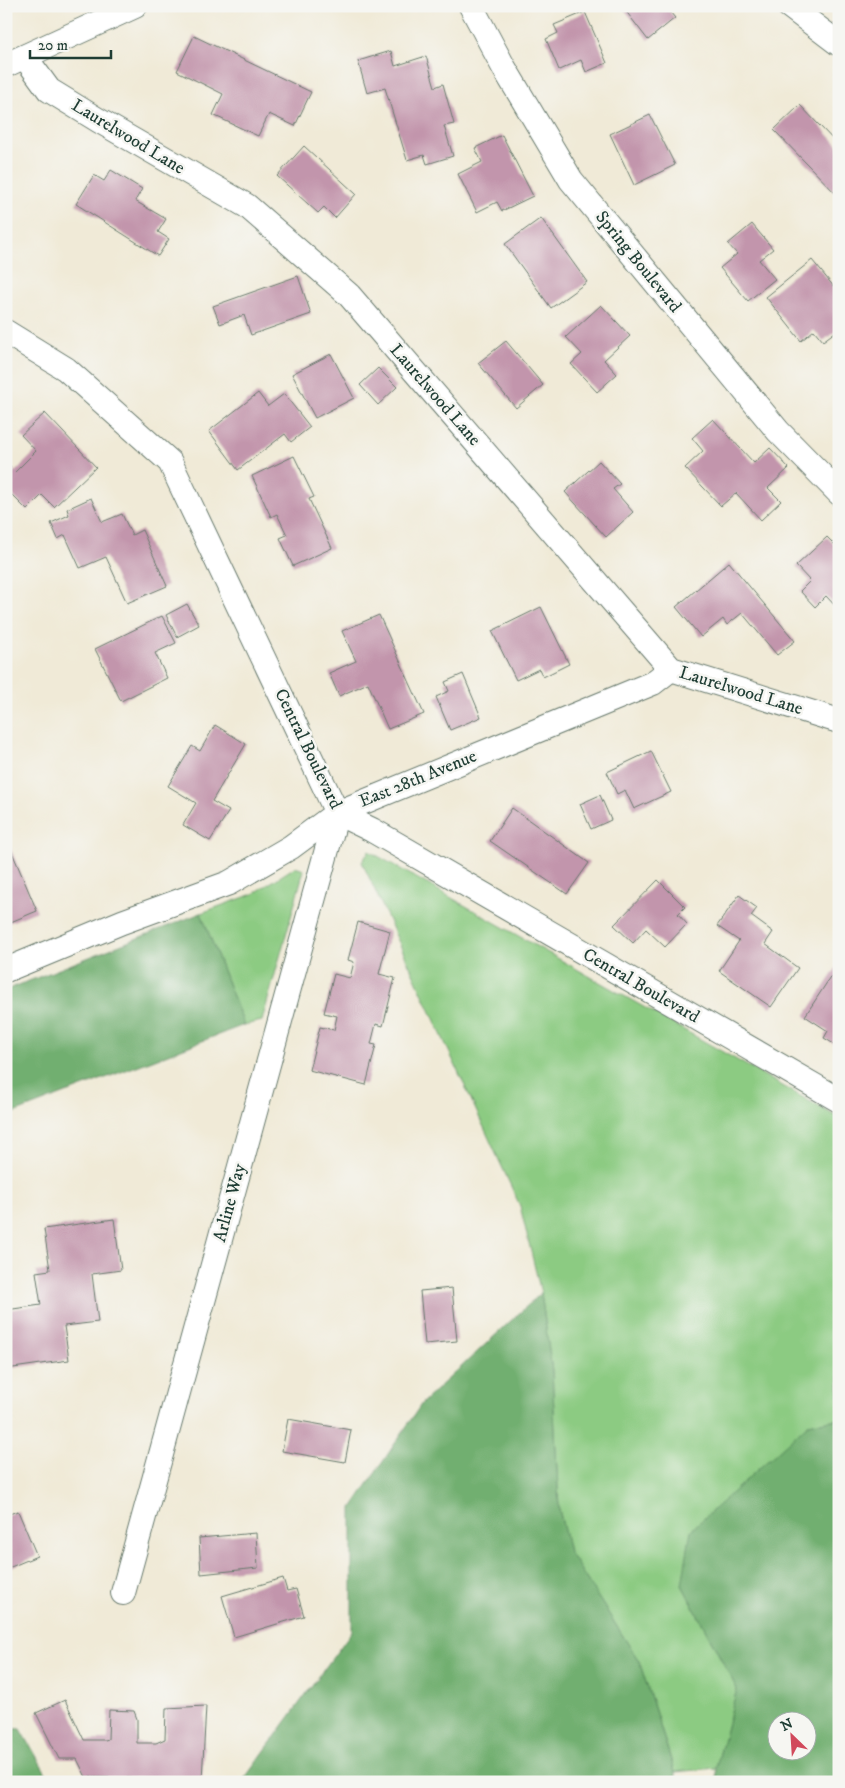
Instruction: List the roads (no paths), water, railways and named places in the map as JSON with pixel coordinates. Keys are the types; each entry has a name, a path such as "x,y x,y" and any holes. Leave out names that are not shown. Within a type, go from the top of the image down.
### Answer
{"street":[{"path":"16,61 135,6"},
{"name":"Spring Boulevard","path":"472,6 503,66 571,180 778,431 839,493"},
{"path":"789,6 839,44"},
{"name":"Laurelwood Lane","path":"16,61 50,90 247,206 349,295 671,669 839,721"},
{"name":"Central Boulevard","path":"6,332 66,370 170,462 337,813 372,830 839,1100"},
{"name":"East 28th Avenue","path":"6,970 122,922 229,883 291,847 337,813 653,683 671,669"},
{"name":"Arline Way","path":"123,1593 337,813"}]}
